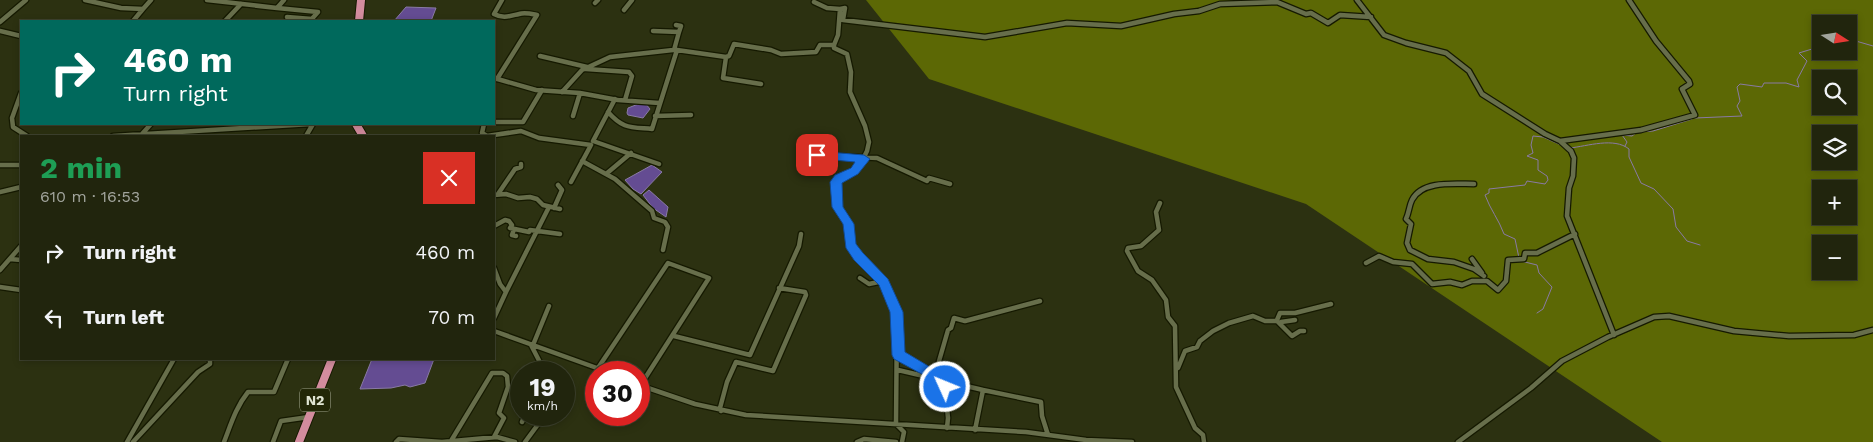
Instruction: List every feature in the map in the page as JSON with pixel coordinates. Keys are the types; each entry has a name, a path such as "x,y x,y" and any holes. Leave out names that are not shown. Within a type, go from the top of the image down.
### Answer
{"highway":[{"path":"359,20 361,0"},
{"name":"N2","path":"299,442 332,360"}],"street":[{"path":"0,22 26,0"},
{"path":"85,0 121,8 144,9"},
{"path":"134,20 151,0"},
{"path":"207,0 318,12 311,20 287,17"},
{"path":"277,8 284,0"},
{"path":"502,0 494,14 498,16 512,17 521,13 537,15 495,79 542,90 580,92 615,99 659,103"},
{"path":"624,10 632,0"},
{"path":"1357,0 1379,30 1388,37 1451,57 1469,71 1482,94 1545,134 1560,141 1571,150 1574,158 1573,176 1569,188 1568,216 1614,335"},
{"path":"1560,141 1641,130 1695,115 1682,89 1690,84 1662,46 1656,41 1629,0"},
{"path":"814,2 827,8 844,8 843,20 985,37 1080,22 1128,25 1174,14 1199,11 1220,4 1248,1 1277,2 1306,14 1311,13 1328,22 1340,15 1371,17"},
{"path":"226,20 241,4"},
{"path":"834,45 838,35 840,8"},
{"path":"608,112 614,120 623,125 643,130 652,129 681,26 676,25"},
{"path":"0,31 20,36"},
{"path":"652,31 679,32"},
{"path":"761,84 723,78 726,57 729,56 734,44 771,50 781,54 816,52 820,45 834,45"},
{"path":"834,45 834,48 847,54 851,69 848,84 850,92 856,109 868,127 868,140 864,159 854,171 839,178 836,182 838,207 848,224 852,248 883,281 896,312 898,355 896,424 904,432 902,442"},
{"path":"562,92 587,68 610,57 675,50 726,57"},
{"path":"540,56 587,68 629,72 632,76 625,100"},
{"path":"495,122 523,122 542,90"},
{"path":"573,116 580,92"},
{"path":"20,96 12,118 13,127 25,135"},
{"path":"571,182 615,99"},
{"path":"655,116 691,115"},
{"path":"142,134 151,125"},
{"path":"128,135 295,125"},
{"path":"484,125 482,133 486,135"},
{"path":"495,135 521,131 539,138 592,143 631,153 659,164"},
{"path":"606,174 631,153"},
{"path":"817,155 880,159 927,180 930,178 950,184"},
{"path":"582,162 606,174 645,204 652,211 654,218 665,222 668,227 663,250"},
{"path":"496,195 516,169 521,167 521,164"},
{"path":"0,165 20,165"},
{"path":"1474,184 1451,186 1443,184 1420,191 1412,201 1406,219 1411,224 1407,243 1410,250 1428,259 1439,262 1449,260 1474,269 1498,290 1506,281 1508,260 1524,259 1526,253 1544,251 1554,246 1554,243 1575,234"},
{"path":"495,316 536,231 562,190 558,185"},
{"path":"0,192 20,187"},
{"path":"496,195 506,194 518,198 530,197 552,208 560,209"},
{"path":"1160,203 1156,212 1159,230 1141,246 1128,248 1127,251 1138,271 1152,280 1166,300 1168,317 1175,326 1176,387 1195,428 1203,435 1204,442"},
{"path":"495,225 505,220 509,221 512,225 510,228 529,232 530,230 560,234"},
{"path":"514,229 512,235 516,236"},
{"path":"674,336 750,356 799,246 801,234"},
{"path":"0,270 20,247"},
{"path":"1366,263 1379,256 1393,262 1412,264 1432,284 1450,282 1462,285 1486,278"},
{"path":"10,259 20,260"},
{"path":"1472,259 1486,278"},
{"path":"603,361 668,263 709,278 674,336 650,371"},
{"path":"495,271 500,284 506,292"},
{"path":"860,278 869,284 883,281"},
{"path":"0,287 20,290"},
{"path":"721,410 722,396 736,362 773,371 806,294 805,292 779,288"},
{"path":"935,376 948,330 951,328 954,318 965,321 1040,301"},
{"path":"1304,331 1292,336 1279,321 1280,314 1295,313 1331,304"},
{"path":"538,361 532,350 532,345 549,306"},
{"path":"1176,347 1184,351 1197,347 1203,337 1222,326 1244,318 1253,316 1260,320 1295,320"},
{"path":"1458,442 1519,398 1562,361 1642,321 1660,316 1734,331 1789,336 1854,335 1873,330"},
{"path":"495,330 585,363"},
{"path":"1177,372 1184,351"},
{"path":"898,355 935,376"},
{"path":"126,442 173,360"},
{"path":"133,442 198,372 210,364 210,360"},
{"path":"224,442 240,401 248,392 274,392 288,360"},
{"path":"898,370 935,376 983,390 1042,402 1042,416 1048,435"},
{"path":"451,441 492,373 498,373 506,376 508,386 499,413 504,418 494,437"},
{"path":"944,379 948,418 947,428"},
{"path":"650,389 682,401 721,410 791,419 896,424 1132,442"},
{"path":"976,430 983,390"},
{"path":"273,442 281,421 309,417"},
{"path":"525,442 537,426"},
{"path":"396,442 399,439 451,441 494,437 509,439 515,442"},
{"path":"857,442 864,439 896,442"}],"green space":[{"path":"866,0 1873,0 1873,442 1662,442 1306,204 929,79"}],"shaded area":[{"path":"406,7 436,8 431,20 395,20"},
{"path":"645,103 650,109 643,118 628,115 628,108"},
{"path":"652,165 662,172 641,194 633,189 625,180"},
{"path":"649,190 668,207 666,217 653,208 643,195"},
{"path":"372,360 434,360 425,383 410,387 405,385 391,388 360,389"}],"waterway":[{"path":"1858,42 1873,46"},
{"path":"1695,118 1742,116 1737,106 1740,101 1737,87 1740,84 1762,87 1764,83 1786,83 1799,87 1797,80 1807,61 1799,53 1812,49"},
{"path":"1640,132 1653,131 1692,119"},
{"path":"1625,146 1627,142 1622,135 1632,136 1636,133"},
{"path":"1519,258 1515,239 1504,234 1485,195 1489,193 1489,189 1525,185 1527,181 1545,184 1548,180 1547,176 1538,170 1538,160 1527,156 1533,153 1531,145 1533,136 1543,137 1561,145"},
{"path":"1570,148 1608,143 1623,145 1629,149 1629,157 1641,183 1654,189 1673,209 1676,227 1687,241 1700,245"},
{"path":"1521,261 1537,265 1539,273 1552,287 1543,309 1537,313"}],"route":[{"path":"817,155 864,159 854,171 839,178 836,182 838,207 845,216 850,230 850,244 858,257 884,282 898,320 898,355 928,370 935,375 935,378 944,379 945,387"}]}
